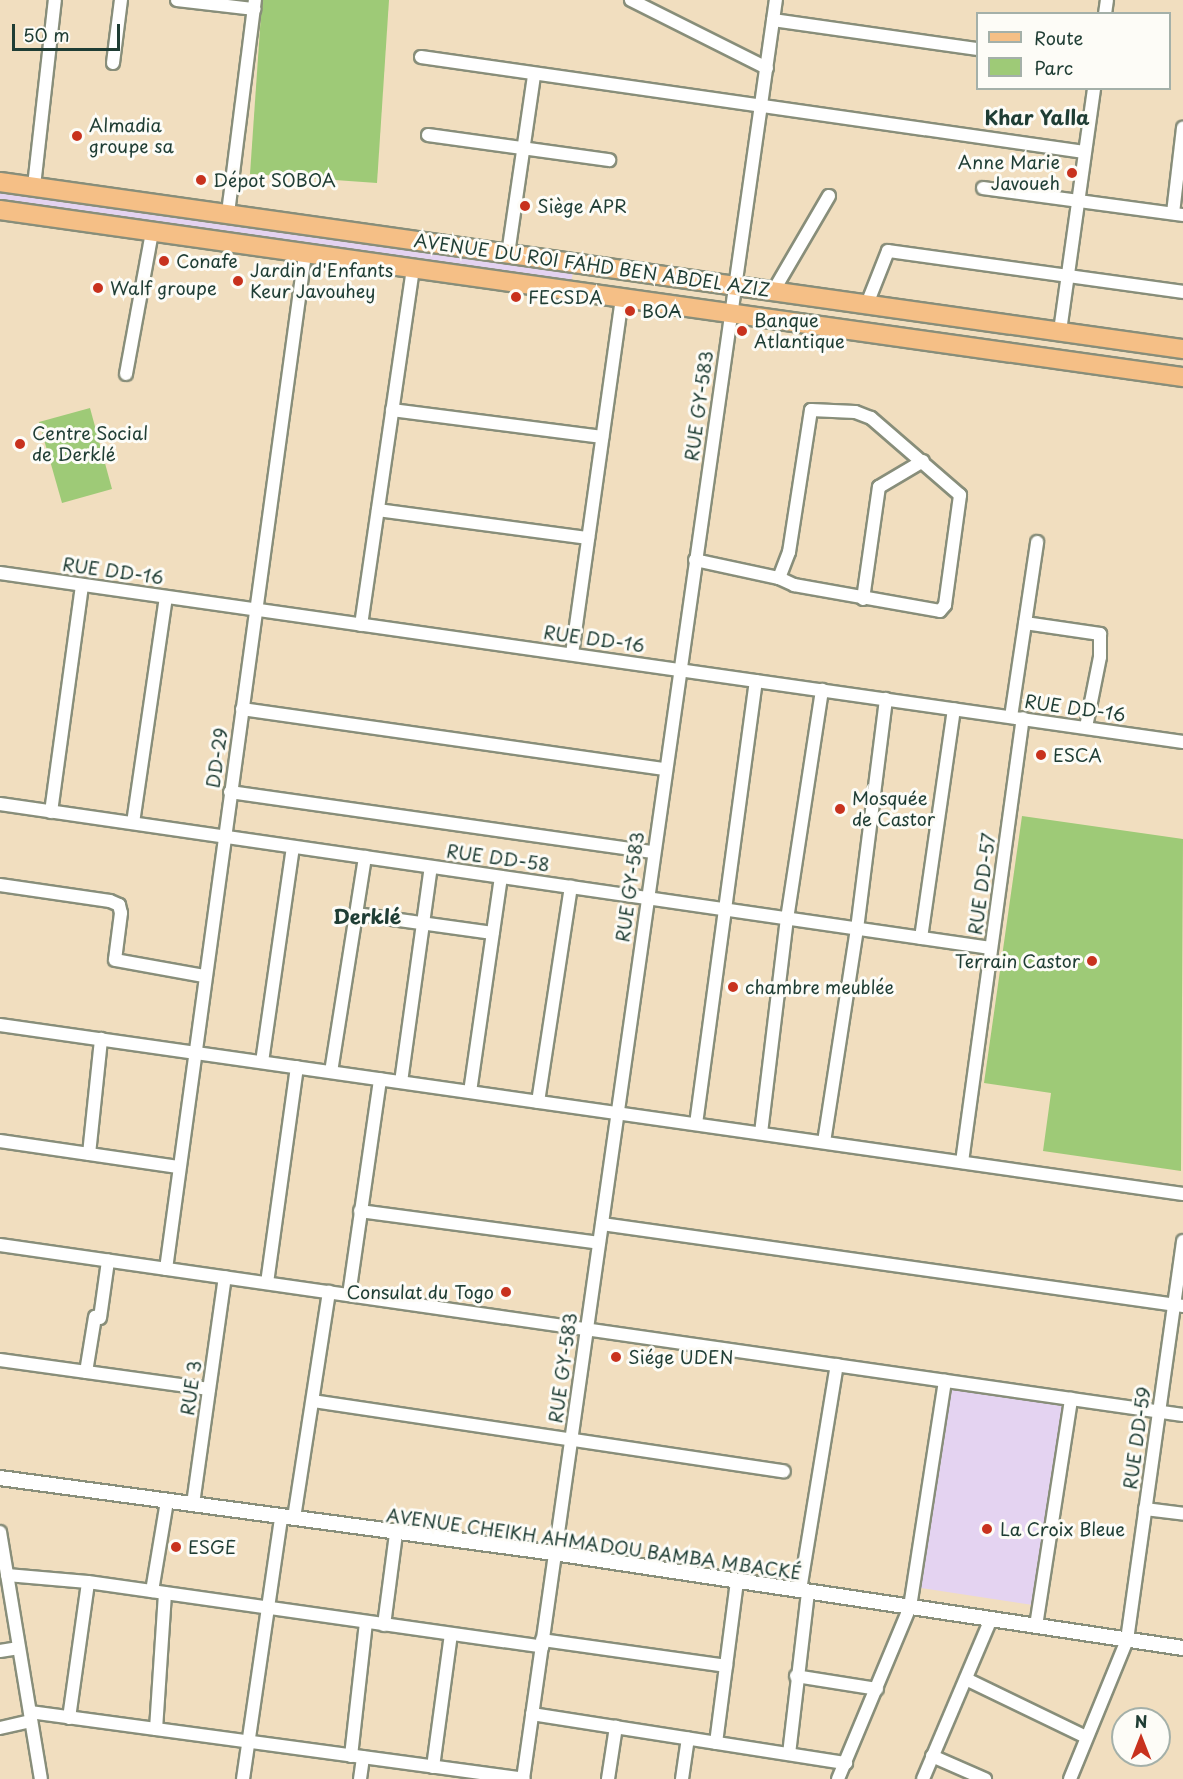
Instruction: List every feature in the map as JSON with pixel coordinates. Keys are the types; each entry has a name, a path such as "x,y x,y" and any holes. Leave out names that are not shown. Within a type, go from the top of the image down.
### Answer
{"main road":[{"name":"AVENUE DU ROI FAHD BEN ABDEL AZIZ","path":"0,182 1183,349"},
{"name":"AVENUE DU ROI FAHD BEN ABDEL AZIZ","path":"0,210 730,311 1183,377"}],"street":[{"path":"34,186 55,0"},
{"path":"113,63 121,0"},
{"path":"177,0 254,5 228,213"},
{"path":"631,0 767,68"},
{"name":"RUE GY-583","path":"523,1779 646,898 776,0"},
{"path":"773,20 976,49"},
{"path":"421,57 534,75 762,103 1084,152"},
{"path":"508,254 534,75"},
{"path":"1060,331 1065,276 1094,90"},
{"path":"983,188 1178,214 1183,128"},
{"path":"428,135 609,160"},
{"path":"774,290 829,195"},
{"path":"126,374 152,232"},
{"path":"867,304 888,251 1183,292"},
{"name":"DD-29","path":"166,1269 254,609 305,254"},
{"path":"361,625 413,268"},
{"path":"572,654 622,297"},
{"path":"392,410 602,437"},
{"path":"695,560 779,578 794,585 940,611 945,605 960,495 923,462 862,414 811,410 789,552 779,578"},
{"path":"863,599 879,487 923,462"},
{"path":"378,510 588,538"},
{"name":"RUE DD-57","path":"962,1162 991,948 1017,718 1024,623 1037,542"},
{"name":"RUE DD-16","path":"0,573 1183,742"},
{"path":"51,812 82,585"},
{"path":"133,824 166,597"},
{"path":"1024,623 1100,634 1100,657 1086,728"},
{"path":"696,1124 722,909 756,681"},
{"path":"761,1133 788,919 822,690"},
{"path":"824,1142 857,929 886,699"},
{"path":"242,709 665,769"},
{"path":"921,938 954,709"},
{"path":"230,792 653,852"},
{"name":"RUE DD-58","path":"0,804 991,948"},
{"path":"262,1062 293,847"},
{"path":"331,1072 365,857"},
{"path":"401,1082 431,867"},
{"path":"470,1092 501,877"},
{"path":"0,885 110,901 119,905 121,913 116,960 204,976"},
{"path":"538,1102 571,887"},
{"path":"356,914 493,933"},
{"path":"0,1025 1183,1194"},
{"path":"89,1154 101,1039"},
{"path":"267,1283 297,1067"},
{"path":"349,1295 380,1079"},
{"path":"0,1141 178,1167"},
{"path":"360,1211 599,1243"},
{"path":"602,1224 1179,1306"},
{"name":"RUE DD-59","path":"1070,1779 1127,1640 1159,1411 1179,1306 1183,1241"},
{"path":"0,1245 1183,1415"},
{"path":"86,1372 108,1261"},
{"name":"RUE 3","path":"193,1504 225,1277"},
{"path":"243,1779 267,1609 313,1401 329,1292"},
{"path":"0,1360 209,1389"},
{"path":"789,1754 804,1591 837,1365"},
{"path":"838,1779 878,1689 910,1607 945,1381"},
{"path":"1036,1626 1071,1399"},
{"path":"313,1401 784,1471"},
{"name":"AVENUE CHEIKH AHMADOU BAMBA MBACKÉ","path":"0,1478 396,1534 554,1553 1183,1648"},
{"path":"156,1729 159,1592 167,1501"},
{"path":"1145,1509 1183,1514"},
{"path":"0,1532 6,1583 41,1779"},
{"path":"384,1625 396,1534"},
{"path":"716,1743 737,1581"},
{"path":"69,1718 88,1582"},
{"path":"6,1583 88,1582 366,1623 726,1666"},
{"path":"923,1779 992,1620"},
{"path":"360,1779 357,1756 366,1623"},
{"path":"433,1767 451,1634"},
{"path":"0,1651 19,1648"},
{"path":"796,1676 878,1689"},
{"path":"966,1679 1086,1737"},
{"path":"532,1714 846,1763"},
{"path":"0,1728 31,1716 69,1718 523,1779"},
{"path":"608,1779 616,1727"},
{"path":"682,1779 687,1738"},
{"path":"933,1756 985,1779"}],"shaded area":[{"path":"0,192 573,272 571,283 0,201"},
{"name":"La Croix Bleue","path":"949,1388 1063,1405 1033,1605 921,1588"}],"green space":[{"path":"262,0 389,0 377,183 250,174"},
{"path":"90,408 112,489 62,503 39,422"},
{"name":"Terrain Castor","path":"1022,816 1183,839 1181,1171 1043,1151 1051,1093 984,1083"}],"place":[{"name":"Almadia groupe sa","path":"77,136"},
{"name":"Anne Marie Javoueh","path":"1072,173"},
{"name":"Dépot SOBOA","path":"201,180"},
{"name":"Siège APR","path":"525,206"},
{"name":"Conafe","path":"164,261"},
{"name":"Jardin d'Enfants Keur Javouhey","path":"238,281"},
{"name":"Walf groupe","path":"98,288"},
{"name":"FECSDA","path":"516,297"},
{"name":"BOA","path":"630,311"},
{"name":"Banque Atlantique","path":"742,331"},
{"name":"Centre Social de Derklé","path":"20,444"},
{"name":"ESCA","path":"1041,755"},
{"name":"Mosquée de Castor","path":"840,809"},
{"name":"Terrain Castor","path":"1092,961"},
{"name":"chambre meublée","path":"733,987"},
{"name":"Consulat du Togo","path":"506,1292"},
{"name":"Siége UDEN","path":"616,1357"},
{"name":"La Croix Bleue","path":"987,1529"},
{"name":"ESGE","path":"176,1547"}],"district":[{"name":"Khar Yalla","path":"1037,117"},
{"name":"Derklé","path":"367,916"}]}
